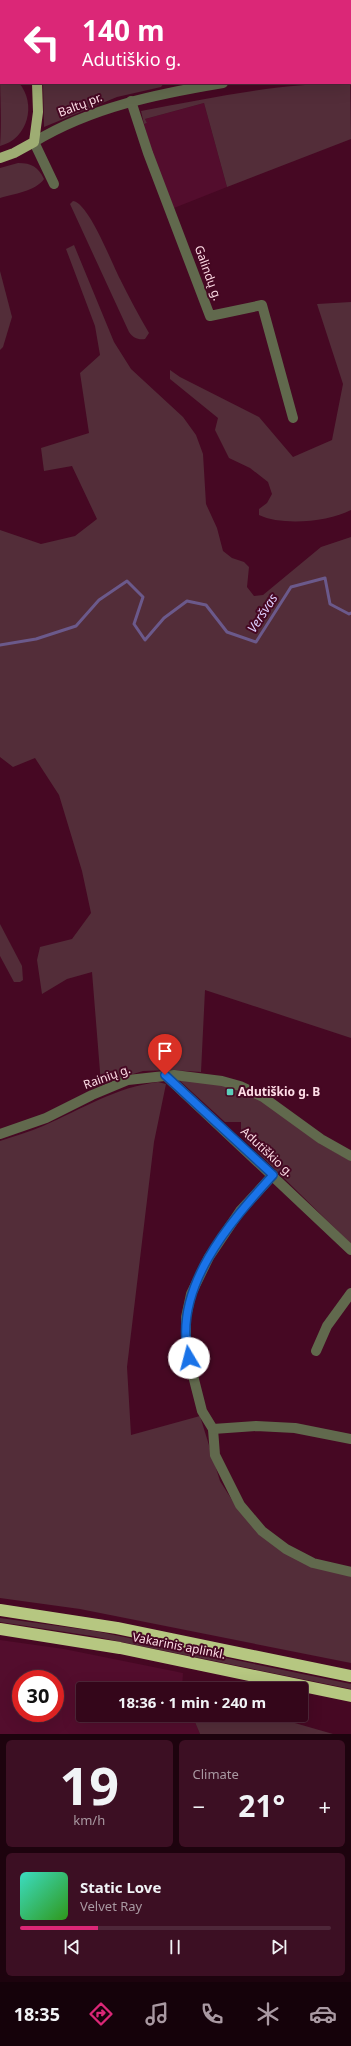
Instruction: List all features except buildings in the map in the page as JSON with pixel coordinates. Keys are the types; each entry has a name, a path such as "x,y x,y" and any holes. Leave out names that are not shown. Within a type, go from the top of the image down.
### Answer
{"highway":[{"name":"Vakarinis aplinkl.","path":"0,1610 117,1628 351,1676"},
{"name":"Vakarinis aplinkl.","path":"0,1629 120,1648 351,1696"}],"main road":[{"path":"34,142 38,112 35,85"},
{"name":"Baltų pr.","path":"0,158 14,153 34,142"}],"street":[{"name":"Baltų pr.","path":"34,142 59,127 97,111 172,87 210,84"},
{"name":"Galindų g.","path":"131,101 148,153 210,316 262,305 293,418"},
{"path":"34,142 54,184"},
{"name":"Rainių g.","path":"0,1134 46,1118 92,1095 128,1080 165,1075 215,1080 240,1086 263,1097 321,1139 351,1156"},
{"name":"Adutiškio g.","path":"165,1075 351,1250"},
{"path":"273,1175 240,1211 209,1257 191,1294 186,1317 186,1348 202,1411 213,1429 215,1455 240,1505 262,1531 286,1549 313,1563 351,1572"},
{"path":"316,1351 327,1326 351,1293"},
{"path":"213,1429 256,1426 295,1428 351,1439"}],"shaded area":[{"path":"0,84 20,84 28,101 27,120 23,129 17,136 10,142 0,146"},
{"path":"43,84 163,84 161,87 117,97 44,127"},
{"path":"350,84 351,139 227,187 204,103 145,119 147,123 144,124 141,111 219,96 271,88"},
{"path":"204,103 227,187 174,208 154,158 144,124 147,123 145,119"},
{"path":"18,163 34,166 44,179 30,189 0,198 0,168"},
{"path":"73,201 79,204 86,212 100,235 123,286 149,333 145,339 136,338 129,332 70,204"},
{"path":"74,245 114,342 131,369 183,417 196,435 203,454 206,504 217,528 223,551 232,558 244,562 249,567 247,587 254,596 263,595 321,547 351,537 351,1038 205,990 201,1072 171,1070 143,1071 101,1084 92,972 67,979 42,994 37,960 40,947 72,939 91,913 82,871 59,795 35,758 13,767 0,757 0,530 41,544 75,536 97,519 72,466 44,471 41,448 89,433 80,373 100,355 95,326 66,249"},
{"path":"0,271 12,317 3,347 0,350"},
{"path":"351,302 351,510 318,520 305,521 280,521 259,515 259,509 267,503 272,494 268,482 250,468 229,458 215,430 218,418 170,379 170,370 180,377 259,417 293,457 332,440 343,384 317,304"},
{"path":"0,924 22,966 23,980 20,982 14,982 0,956"},
{"path":"184,1080 218,1084 233,1088 261,1100 320,1144 351,1161 351,1244 245,1140 241,1130 241,1122 225,1122 180,1081"},
{"path":"158,1082 166,1084 154,1142 127,1367 131,1435 200,1416 220,1481 237,1508 263,1535 351,1577 351,1663 80,1609 0,1598 0,1141 43,1126 113,1094"},
{"path":"0,1618 95,1631 351,1684 351,1689 92,1636 0,1622"},
{"path":"0,1640 64,1649 183,1673 182,1682 76,1682 76,1722 195,1722 200,1734 0,1734"},
{"path":"195,1722 291,1722 333,1734 200,1734"}],"waterway":[{"name":"Veršvas","path":"0,645 36,639 76,626 99,600 127,581 143,597 134,624 145,640 164,618 187,601 206,605 227,632 256,642 291,587 325,578 330,604 349,614 351,613"}],"place":[{"name":"Adutiškio g. B","path":"230,1092"}],"route":[{"path":"165,1075 273,1175 240,1211 209,1257 191,1294 186,1317 186,1348 189,1358"}]}
